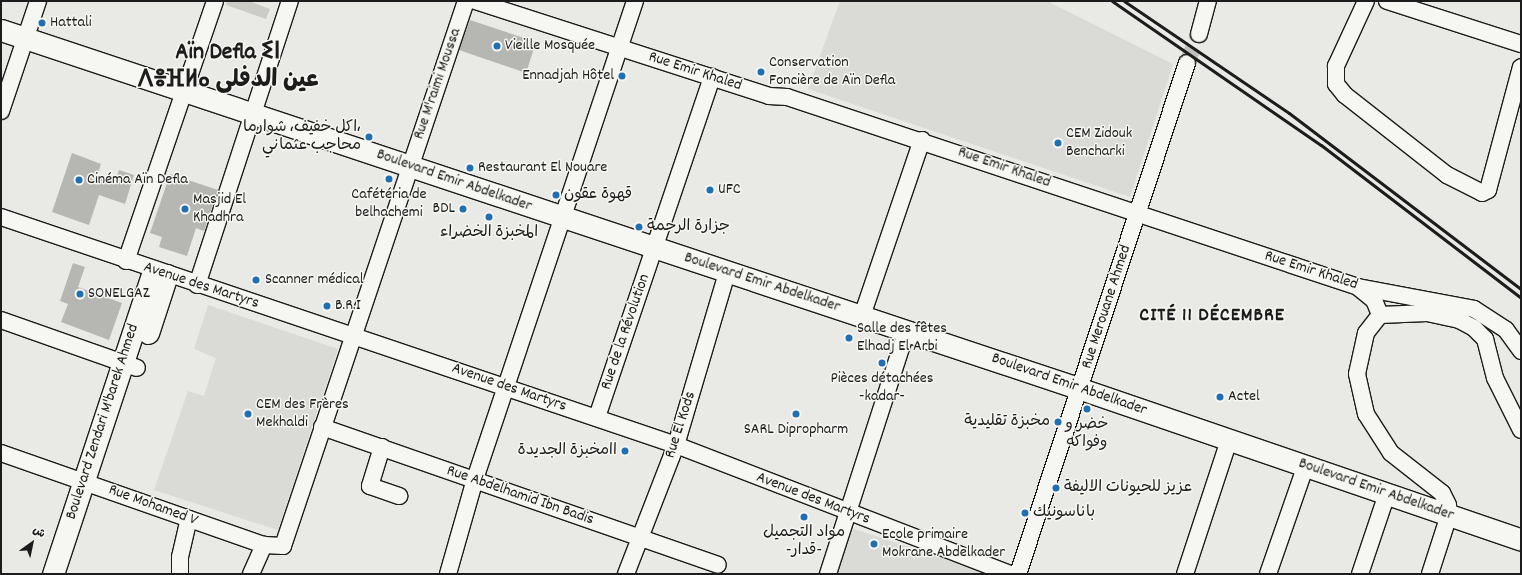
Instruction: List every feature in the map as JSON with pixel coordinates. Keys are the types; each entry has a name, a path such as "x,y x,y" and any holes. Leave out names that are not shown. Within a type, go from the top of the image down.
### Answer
{"main road":[{"name":"Boulevard Emir Abdelkader","path":"1,30 410,166 563,219 655,247 727,274 906,330 1081,388 1387,494 1520,537"},
{"name":"Boulevard Zendari M'barek Ahmed","path":"53,574 90,483 160,273"},
{"path":"67,574 90,483"}],"street":[{"path":"1,111 38,1"},
{"path":"126,261 215,1"},
{"path":"197,285 252,113 290,1"},
{"name":"Rue M'raimi Moussa","path":"283,546 322,427 355,336 410,166 466,1"},
{"name":"Rue Emir Khaled","path":"474,1 769,96 787,97 922,140 1358,287 1474,309 1506,330 1521,351"},
{"path":"448,574 475,479 563,219 618,47 635,1"},
{"path":"1200,34 1208,1"},
{"path":"1366,1 1336,66 1336,84 1345,95 1447,175 1482,193 1488,190 1521,68"},
{"path":"1387,1 1521,44"},
{"name":"Rue Merouane Ahmed","path":"1018,574 1081,388 1187,62"},
{"name":"Rue de la Révolution","path":"596,417 712,77"},
{"path":"862,316 922,140"},
{"name":"Avenue des Martyrs","path":"1,217 160,273 355,336 676,445 1011,574"},
{"name":"Rue El Kods","path":"626,574 638,537 676,445 727,274"},
{"path":"1358,287 1374,300 1380,315"},
{"path":"1380,315 1434,314 1459,320 1474,328 1484,339 1495,378 1521,430"},
{"path":"1380,315 1366,333 1358,367 1358,388 1366,414 1391,453 1442,493 1449,515 1430,574"},
{"path":"1,320 130,366"},
{"path":"828,574 906,330"},
{"name":"Rue Abdelhamid Ibn Badis","path":"322,427 475,479 718,565"},
{"path":"1185,574 1229,440"},
{"path":"382,447 370,486 399,496"},
{"name":"Rue Mohamed V","path":"1,453 264,545 283,546"},
{"path":"1268,574 1306,465"},
{"path":"1360,574 1387,494"},
{"path":"180,574 180,557 189,519"},
{"path":"251,574 264,545"}],"shaded area":[{"path":"227,1 249,1 270,9 266,19 226,5"},
{"name":"CEM Zidouk Bencharki","path":"840,1 1047,1 1173,64 1130,197 808,89"},
{"name":"CEM des Frères Mekhaldi","path":"208,305 338,349 278,530 154,490 188,391 204,396 216,358 194,349"},
{"name":"Ecole primaire Mokrane Abdelkader","path":"851,528 952,561 987,574 836,574"}],"building":[{"name":"Vieille Mosquée","path":"470,20 536,42 526,73 459,50"},
{"name":"Cinéma Aïn Defla","path":"72,153 101,164 97,177 115,182 119,170 134,175 125,204 99,195 89,225 52,212"},
{"name":"Masjid El Khadhra","path":"170,174 218,190 204,231 196,228 187,256 159,247 162,237 150,233"},
{"name":"SONELGAZ","path":"73,263 85,267 78,287 122,303 109,340 61,322 68,304 60,301"}],"tunnel":[{"path":"1187,63 1199,34"}],"railway":[{"path":"1112,1 1321,145 1521,298"},
{"path":"1124,1 1289,113 1521,289"}],"place":[{"name":"Hattali","path":"42,23"},
{"name":"Vieille Mosquée","path":"497,46"},
{"name":"Conservation Foncière de Aïn Defla","path":"761,72"},
{"name":"Ennadjah Hôtel","path":"622,76"},
{"name":"اكل خفيف، شوارما، محاجب عثماني","path":"369,137"},
{"name":"CEM Zidouk Bencharki","path":"1058,143"},
{"name":"Restaurant El Nouare","path":"470,168"},
{"name":"Cafétéria de belhachemi","path":"389,179"},
{"name":"Cinéma Aïn Defla","path":"79,180"},
{"name":"UFC","path":"710,190"},
{"name":"قهوة عقون","path":"556,195"},
{"name":"Masjid El Khadhra","path":"185,209"},
{"name":"BDL","path":"463,209"},
{"name":"المخبزة الخضراء","path":"489,217"},
{"name":"جزارة الرحمة","path":"639,227"},
{"name":"Scanner médical","path":"256,280"},
{"name":"SONELGAZ","path":"80,294"},
{"name":"B.R.I","path":"327,306"},
{"name":"Salle des fêtes Elhadj El Arbi","path":"849,338"},
{"name":"Pièces détachées -kadar-","path":"882,363"},
{"name":"Actel","path":"1220,397"},
{"name":"خضر و وفواكه","path":"1087,409"},
{"name":"CEM des Frères Mekhaldi","path":"248,414"},
{"name":"SARL Dipropharm","path":"796,414"},
{"name":"مخبزة تقليدية","path":"1058,422"},
{"name":"اامخبزة الجديدة","path":"625,451"},
{"name":"عزيز للحيونات الاليفة","path":"1056,488"},
{"name":"باناسونيك","path":"1025,513"},
{"name":"مواد التجميل -قدار-","path":"804,517"},
{"name":"Ecole primaire Mokrane Abdelkader","path":"874,544"}],"district":[{"name":"Aïn Defla ⵉⵏ ⴷⴻⴼⵍⴰ عين الدفلى","path":"228,68"},
{"name":"CITÉ 11 DÉCEMBRE","path":"1212,316"}]}
